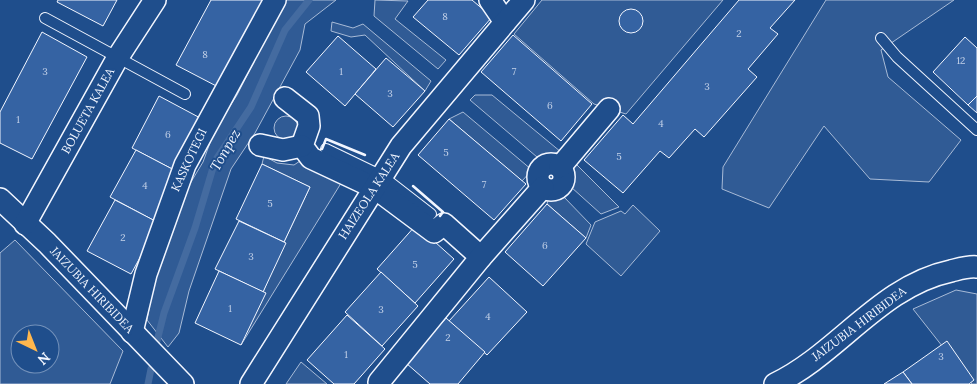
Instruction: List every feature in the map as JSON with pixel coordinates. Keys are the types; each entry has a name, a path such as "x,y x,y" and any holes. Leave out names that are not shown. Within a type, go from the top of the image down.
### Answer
{"street":[{"name":"BOLUETA KALEA","path":"25,224 118,57 155,0"},
{"name":"KASKOTEGI","path":"132,332 146,274 185,165 275,0"},
{"path":"490,0 506,22"},
{"name":"HAIZEOLA KALEA","path":"250,384 378,182 413,131 524,0"},
{"path":"285,98 308,116 310,126 302,146"},
{"path":"379,382 481,257 543,187 552,190 561,186 564,176 560,167 609,109"},
{"path":"260,146 284,150 302,146"},
{"path":"302,146 312,158 378,182 434,232 444,224 481,257"},
{"name":"JAIZUBIA HIRIBIDEA","path":"0,199 47,243 182,384"},
{"name":"JAIZUBIA HIRIBIDEA","path":"775,384 827,348 901,290 937,274 977,267"}],"lane":[{"path":"45,18 185,94"},
{"path":"880,38 897,57 977,130"},
{"path":"326,149 431,214"}],"shaded area":[{"path":"285,0 336,0 305,24 300,50 255,133 231,169 189,291 179,333 168,347 147,320 153,285 179,202 203,162 215,129 237,95"},
{"path":"375,0 408,1 395,19 446,60 438,69 374,16"},
{"path":"542,0 723,0 626,114 594,104 514,34"},
{"path":"826,0 954,0 881,50 888,77 961,140 929,182 870,179 824,126 769,208 722,189 723,167"},
{"path":"332,22 353,28 363,24 431,81 425,91 365,35 351,37 331,31"},
{"path":"475,95 492,95 561,152 537,157 470,100"},
{"path":"463,112 532,170 522,181 449,119"},
{"path":"286,116 295,119 298,128 295,137 286,140 277,137 274,128 277,119"},
{"path":"264,156 277,163 294,165 303,159 343,180 241,345 284,242 310,187 262,164"},
{"path":"575,163 619,207 601,214 571,187 569,170"},
{"path":"563,196 591,225 586,238 547,204 549,197"},
{"path":"633,205 660,231 621,276 586,244 595,222 621,211 625,214"},
{"path":"15,240 123,351 110,384 0,384 0,253"},
{"path":"956,290 977,294 977,384 972,384 913,309"},
{"path":"301,362 327,384 286,384"}],"building":[{"path":"58,0 117,0 103,26 57,2"},
{"path":"211,0 269,0 222,89 176,65"},
{"path":"428,0 472,0 492,17 459,55 413,17"},
{"path":"739,0 795,0 770,28 778,34 748,69 757,77 704,137 695,129 669,158 660,151 623,193 584,160 623,115 633,124"},
{"path":"631,9 639,13 643,21 639,29 631,33 623,29 619,21 623,13"},
{"path":"42,32 87,57 32,159 0,143 0,112"},
{"path":"513,35 592,104 561,141 481,72"},
{"path":"338,36 376,69 345,106 306,72"},
{"path":"965,37 977,48 977,96 968,105 933,72"},
{"path":"386,58 425,91 393,127 355,94"},
{"path":"159,96 204,120 176,171 132,148"},
{"path":"977,96 977,113 968,105"},
{"path":"449,119 526,184 494,220 418,155"},
{"path":"136,150 176,171 155,221 110,197"},
{"path":"262,164 310,187 284,242 236,219"},
{"path":"115,200 159,223 131,274 87,251"},
{"path":"547,204 586,238 543,286 505,252"},
{"path":"239,221 286,243 263,292 215,269"},
{"path":"416,225 454,259 415,303 377,269"},
{"path":"219,271 266,293 241,345 195,323"},
{"path":"381,272 418,306 382,346 345,312"},
{"path":"489,277 527,312 487,355 449,321"},
{"path":"347,315 385,349 354,384 334,384 307,360"},
{"path":"446,318 485,352 458,384 430,384 406,363"},
{"path":"947,341 974,380 969,384 912,384 903,372"},
{"path":"903,372 912,384 884,384"}],"waterway":[{"name":"Tonpez","path":"157,341 164,313 195,228 215,161 251,107 285,30 309,0"},
{"name":"Tonpez","path":"148,384 151,369"}],"wall":[{"path":"322,149 326,139 365,155"},
{"path":"413,186 443,212 440,216"}]}
